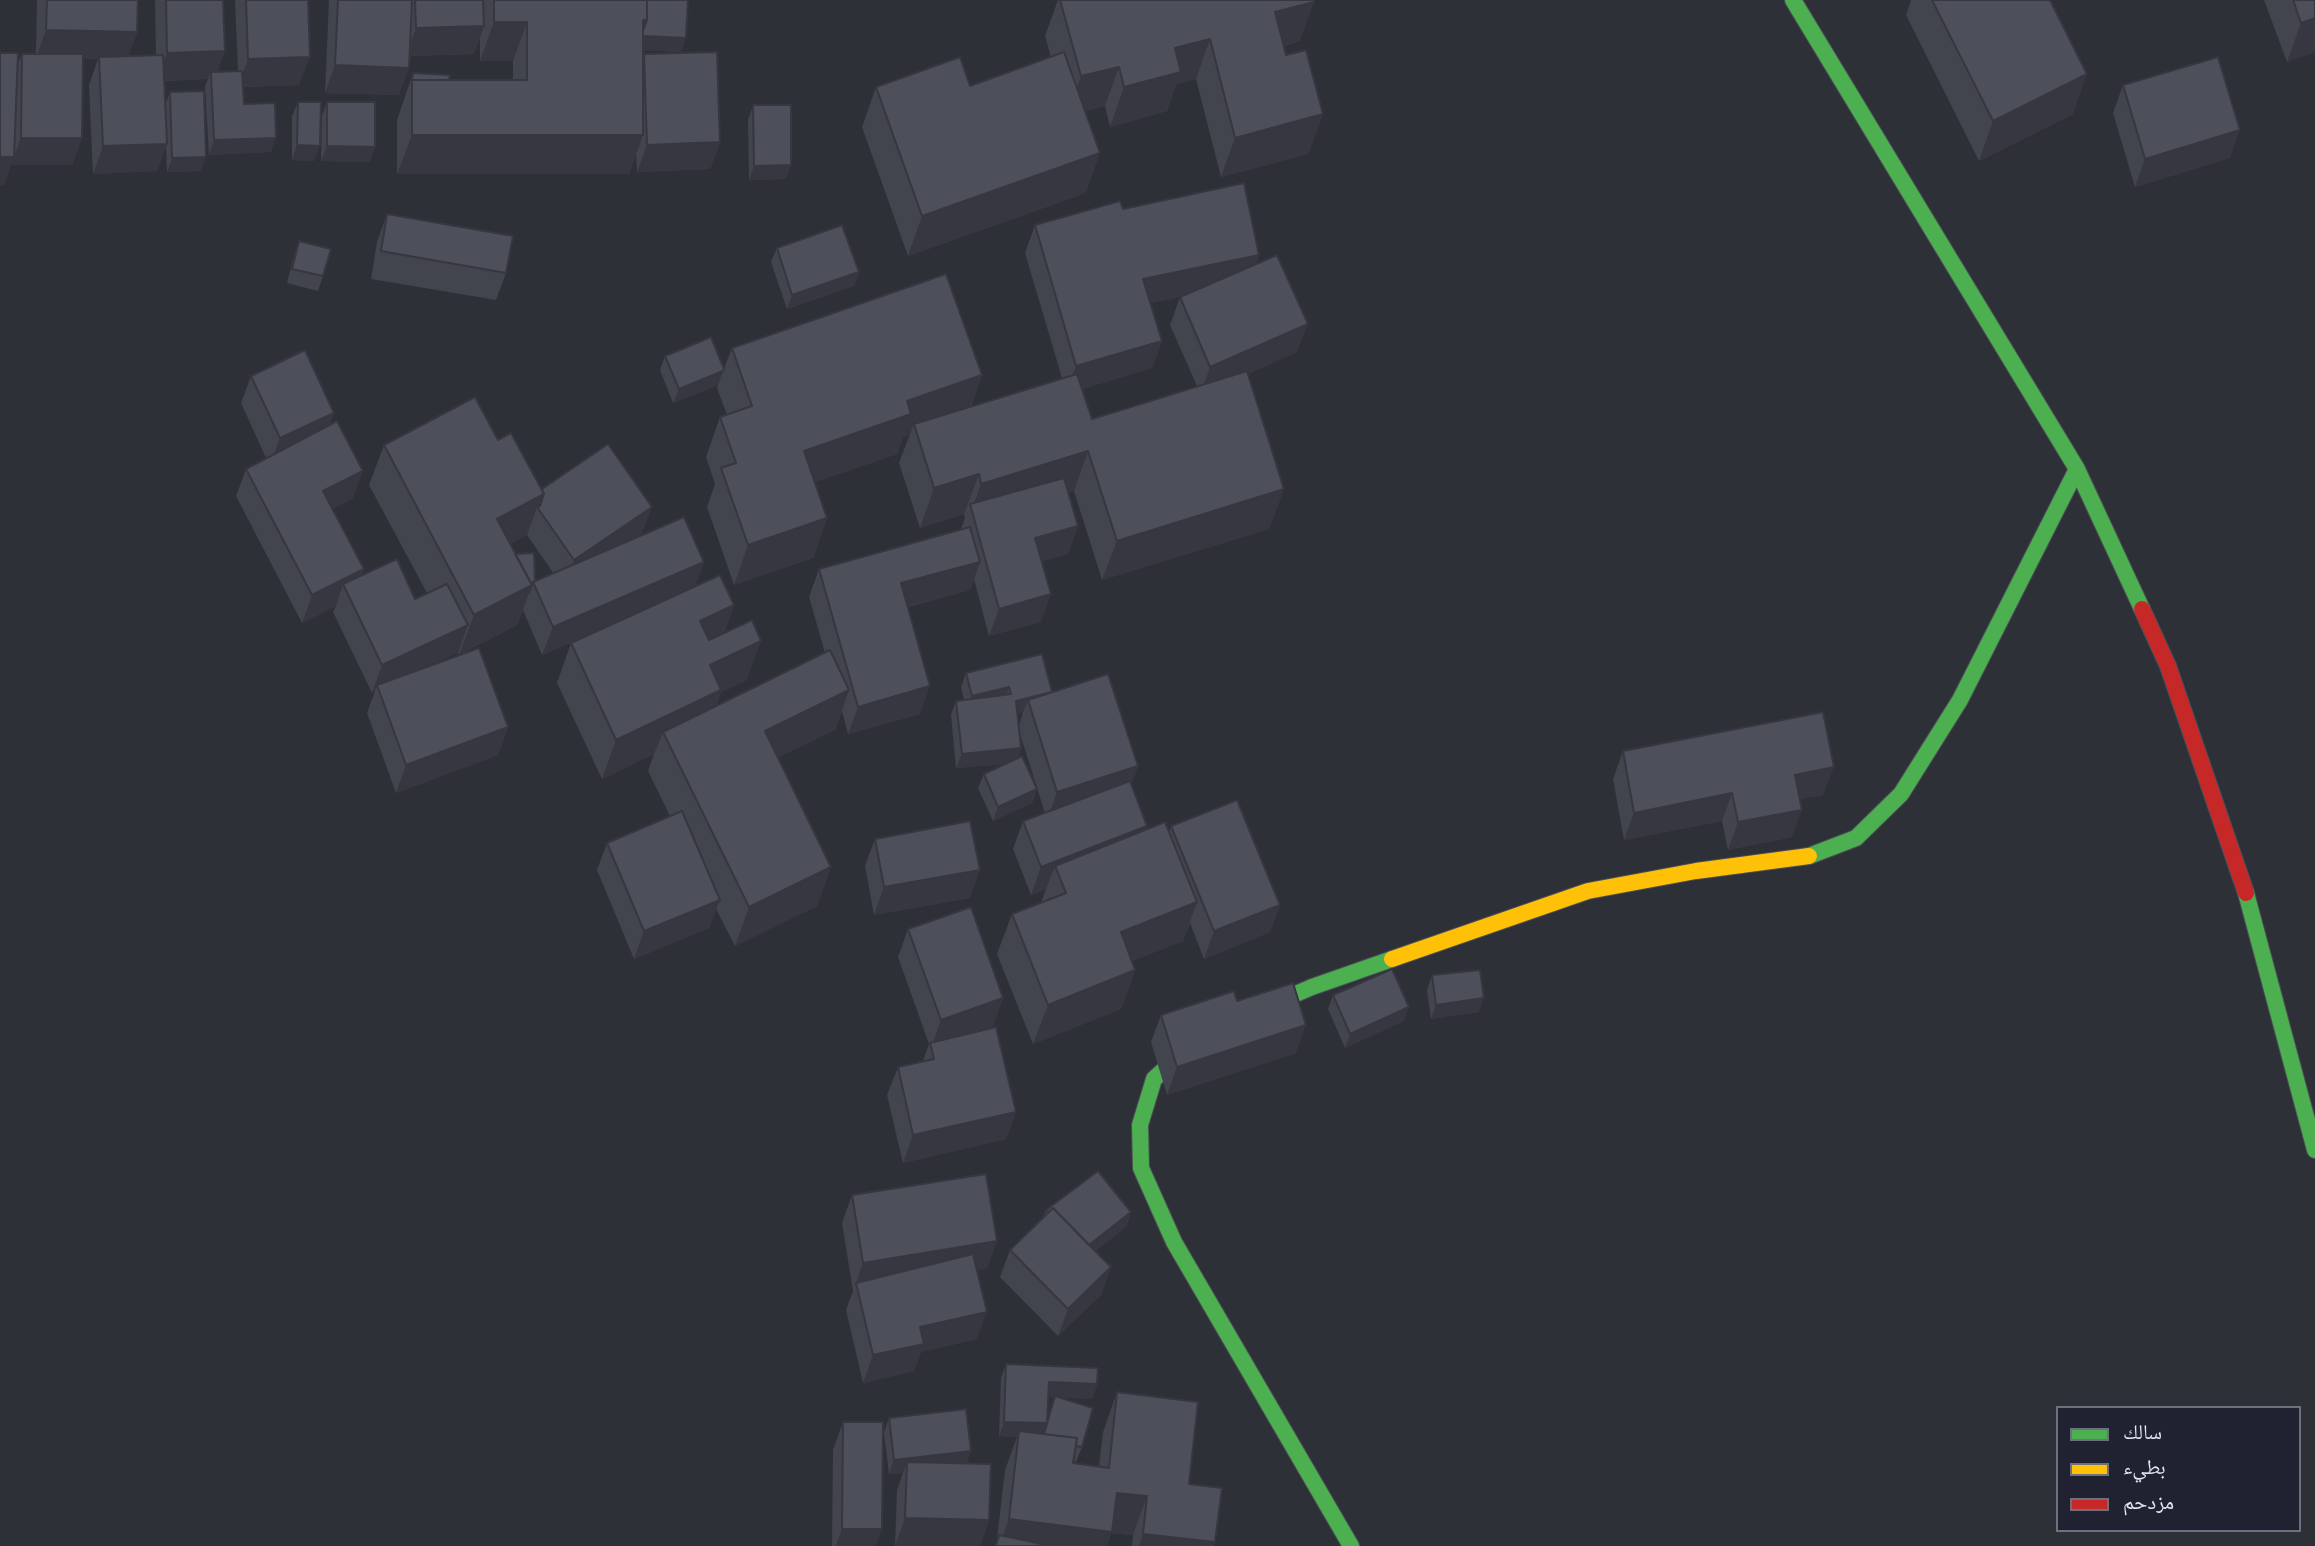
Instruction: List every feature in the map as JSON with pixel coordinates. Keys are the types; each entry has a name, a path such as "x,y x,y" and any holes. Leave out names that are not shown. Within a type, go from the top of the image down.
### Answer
{"street":[{"path":"1793,0 2077,469 2168,666 2244,886 2315,1150"},
{"path":"1352,1546 1174,1242 1142,1168 1140,1125 1154,1079 1203,1034 1239,1018 1312,987 1587,891 1696,871 1806,857 1856,838 1901,794 1960,700 2077,469"}],"building":[{"path":"47,0 138,0 137,32 46,30"},
{"path":"166,0 223,0 225,51 167,53"},
{"path":"246,0 308,0 310,57 248,59"},
{"path":"338,0 412,0 409,68 335,65"},
{"path":"415,0 483,0 484,26 416,28"},
{"path":"494,0 647,0 647,20 643,20 643,135 412,135 412,80 527,80 527,22 494,22"},
{"path":"647,0 688,0 686,38 643,36 647,20"},
{"path":"1060,0 1314,0 1275,12 1286,55 1306,50 1323,114 1235,138 1210,39 1175,48 1181,72 1124,87 1119,67 1081,76"},
{"path":"1932,0 2050,0 2087,74 1993,121"},
{"path":"2293,0 2315,0 2315,18 2301,23"},
{"path":"717,52 720,142 647,145 644,54"},
{"path":"1064,52 1100,153 922,216 876,87 960,57 970,86"},
{"path":"0,53 18,53 14,157 0,157"},
{"path":"22,54 83,54 82,138 21,138"},
{"path":"163,55 167,144 103,146 99,57"},
{"path":"2218,57 2240,130 2145,159 2123,85"},
{"path":"242,71 244,104 275,103 276,138 214,140 211,72"},
{"path":"413,73 450,75 449,80 412,80"},
{"path":"204,91 206,157 172,158 170,92"},
{"path":"298,102 321,102 320,146 297,145"},
{"path":"327,102 375,102 375,147 327,146"},
{"path":"753,105 791,105 791,165 754,166"},
{"path":"1244,183 1259,255 1143,279 1162,341 1076,366 1035,225 1120,201 1123,209"},
{"path":"387,214 513,236 506,273 381,251"},
{"path":"842,225 859,272 792,295 777,248"},
{"path":"299,241 331,249 323,276 292,269"},
{"path":"1277,255 1308,324 1210,367 1180,297"},
{"path":"946,274 982,375 907,401 911,414 804,451 827,518 748,545 721,468 736,463 720,417 752,406 732,348"},
{"path":"711,337 723,371 679,389 665,356"},
{"path":"305,350 334,413 280,438 251,376"},
{"path":"1247,371 1284,489 1117,541 1088,451 981,484 979,474 934,488 914,424 1077,374 1092,419"},
{"path":"475,397 498,440 511,433 544,494 497,519 532,585 474,615 384,445"},
{"path":"337,421 363,471 323,491 364,569 312,595 246,469"},
{"path":"608,444 652,507 574,560 537,507 540,506 544,494 542,489"},
{"path":"1064,478 1078,526 1035,538 1051,594 999,609 970,504"},
{"path":"684,517 704,562 553,627 533,582"},
{"path":"970,527 980,562 901,583 930,686 858,707 819,569"},
{"path":"534,553 535,581 532,585 515,554"},
{"path":"397,559 415,599 447,584 468,625 382,665 343,584"},
{"path":"720,575 734,605 700,621 709,640 752,620 761,641 710,665 721,690 616,740 571,643"},
{"path":"479,648 508,727 406,765 377,685"},
{"path":"830,650 849,690 765,731 831,867 749,907 663,732"},
{"path":"1042,654 1052,692 1016,701 1021,748 962,754 956,701 1011,694 1009,687 972,696 966,673"},
{"path":"1108,674 1138,766 1057,792 1028,700"},
{"path":"1823,712 1834,767 1795,775 1802,810 1738,822 1732,793 1634,813 1623,751"},
{"path":"1022,756 1037,789 998,807 984,774"},
{"path":"1130,781 1147,826 1041,867 1023,821"},
{"path":"1237,800 1280,905 1214,931 1171,826"},
{"path":"682,811 720,900 644,931 607,843"},
{"path":"970,821 980,870 884,887 875,839"},
{"path":"1165,822 1197,902 1121,932 1135,970 1048,1005 1012,914 1066,893 1055,866"},
{"path":"971,907 1003,998 941,1020 908,929"},
{"path":"1392,969 1409,1007 1350,1034 1333,995"},
{"path":"1480,970 1484,998 1436,1005 1432,975"},
{"path":"1293,983 1306,1025 1177,1067 1161,1015 1234,991 1237,1001"},
{"path":"996,1027 1016,1112 913,1135 898,1067 934,1059 930,1043"},
{"path":"1098,1171 1131,1212 1089,1245 1053,1208 1048,1212 1046,1210"},
{"path":"986,1174 997,1241 863,1263 852,1195"},
{"path":"1053,1208 1111,1267 1068,1309 1010,1250"},
{"path":"973,1254 987,1312 920,1327 924,1344 873,1355 856,1283"},
{"path":"1006,1364 1098,1368 1097,1384 1049,1382 1047,1423 1004,1422"},
{"path":"1117,1392 1198,1402 1189,1484 1222,1488 1215,1542 1143,1534 1147,1496 1117,1493 1112,1532 1009,1519 1019,1431 1077,1438 1073,1463 1109,1468"},
{"path":"1055,1396 1093,1408 1082,1447 1076,1446 1077,1438 1044,1434"},
{"path":"966,1409 971,1451 894,1460 889,1418"},
{"path":"843,1422 883,1422 882,1529 842,1529"},
{"path":"907,1462 991,1464 989,1520 905,1518"},
{"path":"999,1535 1051,1546 996,1546"}],"traffic: fast":[{"path":"1793,0 2077,469 2142,609"},
{"path":"1809,856 1856,838 1901,794 1960,700 2077,469"},
{"path":"2246,893 2315,1150"},
{"path":"1351,1546 1174,1242 1141,1168 1140,1125 1154,1079 1203,1034 1312,987 1392,959"}],"traffic: slow":[{"path":"1392,959 1588,891 1696,871 1809,856"}],"traffic: jam":[{"path":"2142,609 2168,666 2246,893"}]}
